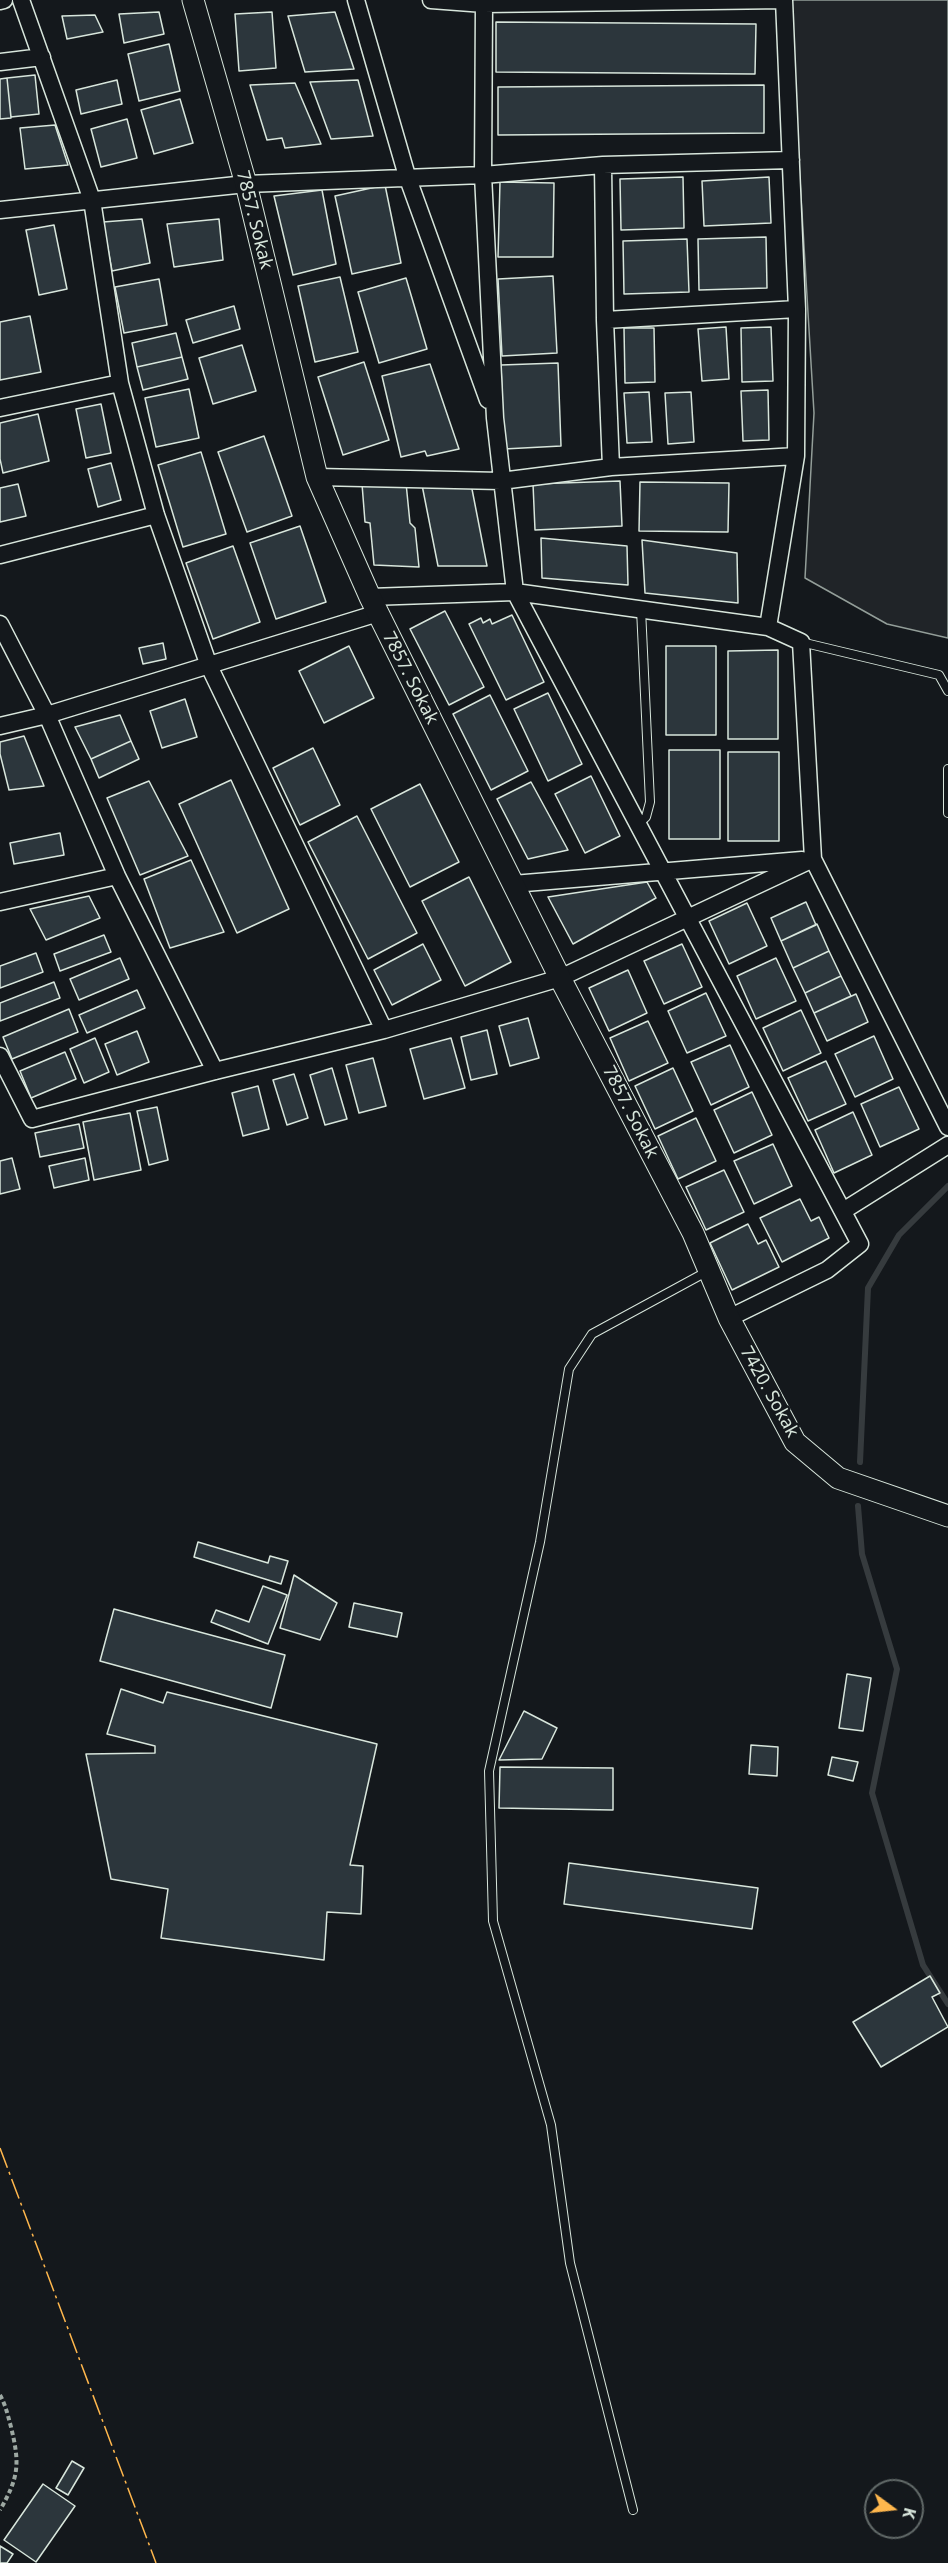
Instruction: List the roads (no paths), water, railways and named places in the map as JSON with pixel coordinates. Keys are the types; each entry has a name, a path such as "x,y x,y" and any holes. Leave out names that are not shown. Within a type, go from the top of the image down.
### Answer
{"street":[{"path":"21,0 92,200 120,383 156,515 209,666 384,1030"},
{"name":"7857. Sokak","path":"193,0 246,184 317,477 374,605 560,978 693,1233 729,1318"},
{"path":"356,0 407,176 495,418"},
{"path":"431,0 484,4 784,0 797,309 796,456 768,627"},
{"path":"484,4 483,175 495,418 515,592 860,1244 827,1270 729,1318"},
{"path":"0,62 42,57"},
{"path":"0,210 246,184 407,176 483,175 603,165 791,160"},
{"path":"603,165 605,320 611,467"},
{"path":"605,320 797,309"},
{"path":"0,408 120,383"},
{"path":"317,477 501,481 611,467 796,456"},
{"path":"0,555 156,515"},
{"path":"0,726 47,715 209,666 374,605 515,592 768,627 801,642 813,859 948,1127"},
{"path":"0,624 47,715 117,876 215,1071"},
{"path":"513,884 813,859"},
{"path":"0,1056 32,1119 384,1030 560,978 813,859"},
{"path":"0,902 117,876"},
{"path":"843,1211 948,1145"},
{"name":"7420. Sokak","path":"729,1318 795,1442 838,1478 948,1516"}],"lane":[{"path":"637,825 646,817 650,802 640,609"},
{"path":"801,642 939,675 948,692"},
{"path":"948,769 948,813"},
{"path":"633,2510 570,2263 551,2125 493,1921 489,1771 540,1542 569,1370 592,1334 709,1270"}],"waterway":[{"path":"860,1462 868,1288 899,1235 948,1186"},
{"path":"858,1506 862,1554 897,1669 872,1793 923,1965 948,2004"}]}
